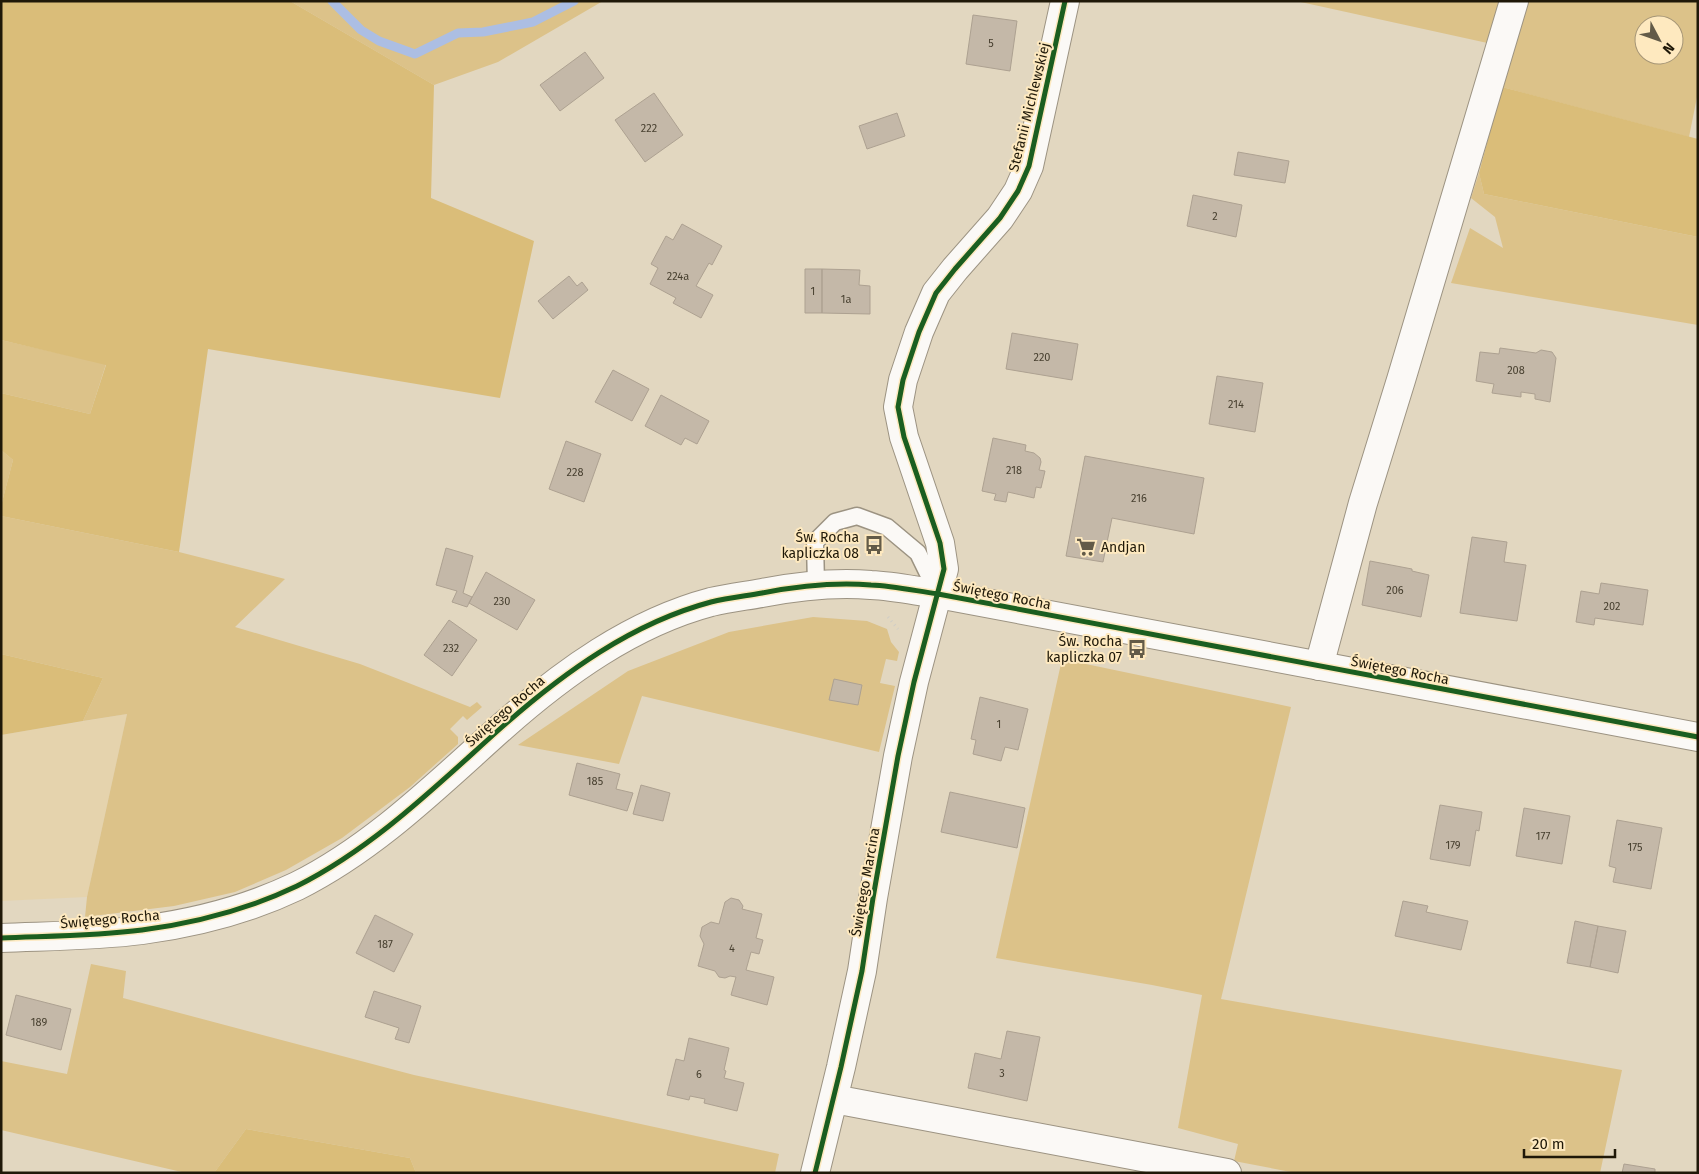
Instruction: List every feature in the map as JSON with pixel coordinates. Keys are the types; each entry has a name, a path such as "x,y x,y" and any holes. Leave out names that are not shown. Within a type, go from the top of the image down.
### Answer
{"street":[{"name":"Stefanii Michlewskiej","path":"938,594 944,569 940,543 904,437 898,406 903,380 919,332 936,293 1000,218 1018,191 1029,166 1065,1"},
{"path":"1319,666 1363,503 1514,1"},
{"name":"Świętego Rocha","path":"1,938 141,930 202,919 254,904 288,889 343,860 386,829 548,687 591,657 670,616 711,602 816,585 872,585 938,594 1698,737"},
{"name":"Świętego Marcina","path":"815,1173 834,1099 862,972 898,756 914,682 938,594"},
{"path":"834,1099 1227,1173"}],"lane":[{"path":"816,585 815,542 835,522 856,516 887,527 918,553 938,594"}],"shaded area":[{"path":"1,1 290,1 434,85 431,198 534,241 500,398 208,349 179,552 1,516 1,506 13,460 1,450 1,393 90,414 106,365 1,340"},
{"path":"290,1 603,1 498,62 434,85"},
{"path":"1296,1 1504,1 1492,44"},
{"path":"1526,1 1698,1 1698,92 1689,137 1502,87"},
{"path":"1502,87 1698,139 1698,237 1484,194 1479,173"},
{"path":"1479,173 1484,194 1698,237 1698,325 1451,283 1470,228 1503,248 1495,217 1471,198"},
{"path":"1,340 106,364 90,414 1,393"},
{"path":"1,450 13,460 1,506"},
{"path":"1,516 179,552 285,579 235,627 360,664 470,707 477,702 482,707 467,720 463,716 450,729 458,737 458,744 410,787 342,838 286,870 235,892 174,906 85,917 87,897 127,714 83,721 103,678 1,654"},
{"path":"813,617 867,621 887,629 891,642 899,652 897,661 886,659 880,683 895,686 879,752 642,696 619,764 518,745 628,671 729,632"},
{"path":"1,654 103,678 83,721 1,735"},
{"path":"1062,659 1291,707 1221,999 1622,1070 1600,1173 1296,1173 1234,1161 1238,1144 1178,1128 1202,995 996,958"},
{"path":"127,714 87,897 1,901 1,735"},
{"path":"91,964 126,971 123,998 414,1075 779,1154 775,1173 416,1173 410,1158 246,1129 214,1173 186,1173 1,1130 1,1061 67,1074"},
{"path":"246,1129 410,1158 416,1173 214,1173"}],"building":[{"path":"973,15 1017,21 1010,71 966,64"},
{"path":"585,52 604,78 560,111 540,85"},
{"path":"654,93 683,135 645,162 615,120"},
{"path":"897,113 905,136 867,149 859,126"},
{"path":"1238,152 1289,161 1285,183 1234,175"},
{"path":"1193,195 1242,205 1236,237 1187,226"},
{"path":"682,224 722,246 712,265 709,263 696,286 713,295 701,318 673,303 676,298 650,284 658,268 651,264 666,236 673,240"},
{"path":"805,269 822,269 822,313 805,313"},
{"path":"822,269 860,270 859,285 870,286 870,314 822,313"},
{"path":"569,276 577,286 582,282 588,290 553,319 538,301"},
{"path":"1012,333 1078,344 1072,380 1006,369"},
{"path":"1500,348 1536,353 1541,350 1552,352 1556,358 1550,402 1535,399 1535,394 1521,392 1521,397 1492,393 1494,384 1476,381 1480,352 1499,354"},
{"path":"613,370 649,389 632,421 595,402"},
{"path":"1217,376 1263,383 1255,432 1209,424"},
{"path":"661,395 709,421 697,444 685,438 681,445 645,426"},
{"path":"993,438 1026,445 1025,451 1034,453 1040,458 1039,470 1045,471 1041,488 1036,487 1034,498 1008,492 1006,502 994,500 996,494 982,491"},
{"path":"566,441 601,454 584,502 549,489"},
{"path":"1085,456 1204,478 1194,534 1112,518 1103,562 1066,556"},
{"path":"1472,537 1507,542 1504,562 1526,565 1517,621 1460,613"},
{"path":"446,548 473,556 463,593 472,597 467,607 452,602 457,591 436,585"},
{"path":"1370,561 1412,569 1412,571 1429,575 1421,617 1362,605"},
{"path":"486,572 535,600 517,630 469,603"},
{"path":"1601,583 1648,590 1643,625 1595,618 1594,625 1576,622 1581,591 1599,594"},
{"path":"449,620 477,640 452,676 424,655"},
{"path":"834,679 862,685 858,705 829,700"},
{"path":"980,697 1028,709 1018,750 1005,747 1001,761 973,754 976,740 971,739"},
{"path":"577,763 620,774 616,789 633,793 627,811 569,795"},
{"path":"641,785 670,793 663,821 633,814"},
{"path":"950,792 1025,808 1017,848 941,832"},
{"path":"1440,805 1482,812 1479,831 1476,830 1470,866 1430,859"},
{"path":"1524,808 1570,816 1562,864 1516,856"},
{"path":"1617,820 1662,828 1651,889 1613,882 1616,868 1609,866"},
{"path":"731,898 739,900 743,906 742,909 762,914 756,938 763,940 759,954 751,952 746,970 774,977 767,1005 731,995 736,977 719,977 715,971 698,966 704,944 700,936 702,927 711,922 719,924 725,902"},
{"path":"1403,901 1428,906 1426,912 1468,921 1461,950 1395,936"},
{"path":"375,915 413,934 394,972 356,953"},
{"path":"1575,921 1598,926 1590,967 1567,963"},
{"path":"1598,926 1626,931 1618,973 1590,967"},
{"path":"374,991 421,1006 409,1043 395,1039 399,1028 365,1017"},
{"path":"16,995 71,1009 61,1050 6,1035"},
{"path":"1007,1031 1040,1037 1027,1101 968,1088 975,1053 1001,1059"},
{"path":"689,1038 729,1048 724,1078 744,1083 737,1111 704,1103 705,1099 690,1096 689,1100 667,1095 676,1059 684,1061"},
{"path":"1624,1164 1655,1169 1655,1173 1622,1173"}],"waterway":[{"path":"332,1 361,30 379,41 415,54 458,33 483,32 533,22 574,1"}],"cycle path":[{"path":"815,1173 862,971 898,756 914,682 944,569 940,543 904,437 898,407 903,380 919,332 936,293 1000,218 1018,191 1029,166 1065,1"},
{"path":"1,938 107,934 162,927 221,914 279,894 326,870 379,834 430,792 525,707 574,669 600,652 626,637 682,611 730,598 803,587 857,584 888,586 938,594 1698,737"}],"place":[{"name":"Św. Rocha kapliczka 08","path":"874,545"},
{"name":"Andjan","path":"1086,547"},
{"name":"Św. Rocha kapliczka 07","path":"1137,649"}]}
